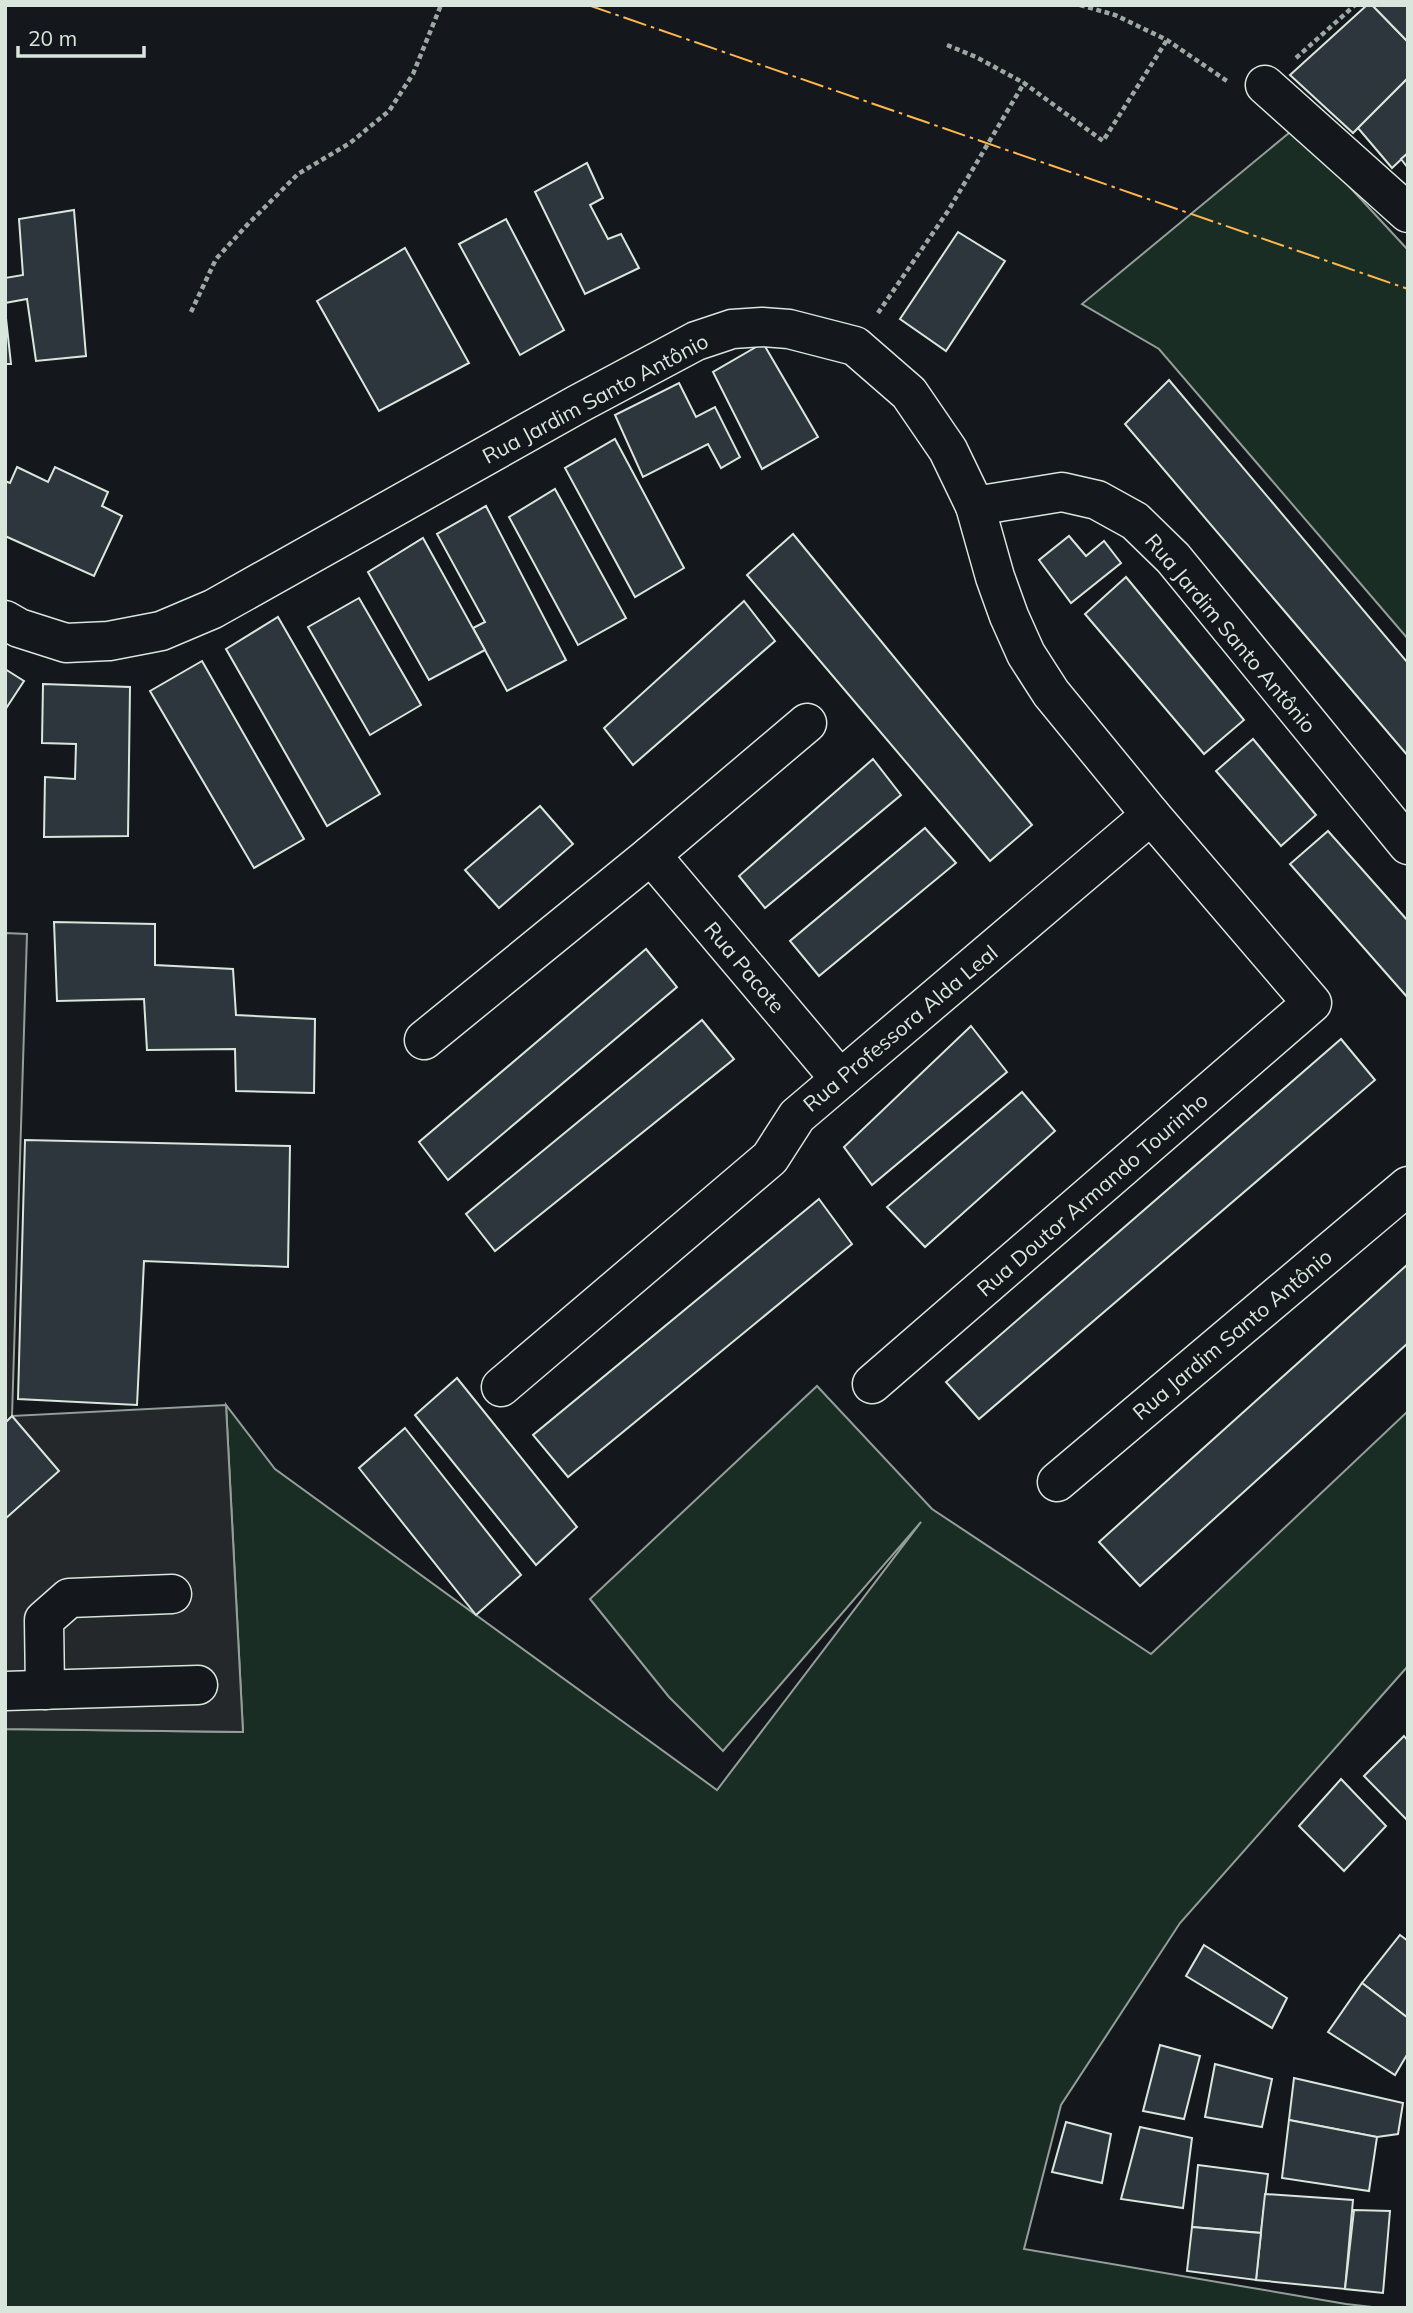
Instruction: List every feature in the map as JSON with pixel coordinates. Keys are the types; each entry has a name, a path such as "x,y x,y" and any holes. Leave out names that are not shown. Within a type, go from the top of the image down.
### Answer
{"street":[{"path":"1265,85 1408,213"},
{"name":"Rua Jardim Santo Antônio","path":"5,620 19,628 66,643 110,641 161,631 213,608 696,341 732,329 789,329 855,346 909,394 948,450 975,506 1062,492 1097,500 1135,521 1173,558 1408,845"},
{"path":"975,506 995,577 1026,654 1051,693 1151,815"},
{"path":"424,1040 651,855 807,723"},
{"name":"Rua Doutor Armando Tourinho","path":"872,1384 1312,1003 1151,815"},
{"name":"Rua Professora Alda Leal","path":"500,1387 770,1158 797,1116 1151,815"},
{"name":"Rua Pacote","path":"651,855 840,1079"},
{"name":"Rua Jardim Santo Antônio","path":"1057,1482 1408,1186"},
{"path":"45,1690 44,1620 69,1598 172,1594"},
{"path":"5,1691 198,1685"}],"path":[{"path":"191,313 216,259 249,223 298,174 351,143 389,111 413,74 441,5"},
{"path":"1080,5 1115,15 1167,40 1246,94 1265,85 1355,5"},
{"path":"947,45 1024,83 1103,141 1167,40"},
{"path":"855,346 948,211 1024,83"}],"green space":[{"path":"1295,128 1408,250 1408,639 1159,349 1082,304"},
{"path":"817,1386 932,1509 1151,1654 1408,1411 1408,1666 1180,1923 1061,2105 1024,2249 1381,2308 5,2308 5,1729 243,1732 226,1405 275,1469 717,1790 921,1522 723,1751 669,1697 590,1599"}],"shaded area":[{"path":"5,933 27,934 12,1416 226,1405 243,1732 5,1729"}],"building":[{"path":"1367,5 1372,5 1408,42 1408,78 1353,133 1290,75"},
{"path":"1372,5 1408,5 1408,42"},
{"path":"1408,78 1408,153 1392,168 1358,128"},
{"path":"1408,153 1408,168 1401,159"},
{"path":"587,163 603,198 590,205 608,239 621,234 639,268 585,294 535,192"},
{"path":"74,210 86,356 36,361 27,299 5,303 5,278 23,275 19,219"},
{"path":"506,219 564,330 520,355 459,244"},
{"path":"958,232 1005,261 946,351 900,319"},
{"path":"405,248 469,363 379,411 317,301"},
{"path":"5,309 11,364 5,364"},
{"path":"763,343 818,437 762,469 713,372"},
{"path":"1169,380 1408,663 1408,756 1125,424"},
{"path":"679,383 696,417 715,407 740,457 721,468 708,444 643,477 615,415"},
{"path":"615,439 684,568 635,597 565,468"},
{"path":"17,467 48,482 55,467 108,492 102,506 122,516 94,576 5,536 5,481 10,483"},
{"path":"555,489 626,618 578,645 509,517"},
{"path":"486,506 566,660 507,691 473,628 485,622 437,534"},
{"path":"793,534 1032,825 990,861 747,575"},
{"path":"1069,536 1086,556 1104,541 1121,563 1071,603 1039,560"},
{"path":"423,538 485,650 429,680 368,572"},
{"path":"1126,577 1244,720 1204,754 1085,614"},
{"path":"359,598 421,705 370,735 308,627"},
{"path":"744,601 775,641 633,765 604,728"},
{"path":"278,617 380,794 327,826 226,649"},
{"path":"202,661 304,839 254,868 150,691"},
{"path":"5,669 24,681 5,710"},
{"path":"43,684 130,687 128,836 44,837 45,777 75,779 76,744 42,743"},
{"path":"1253,739 1316,815 1281,846 1216,771"},
{"path":"873,759 901,795 765,908 739,876"},
{"path":"540,806 573,844 499,908 465,870"},
{"path":"925,828 956,863 819,976 790,941"},
{"path":"1328,831 1408,921 1408,998 1290,864"},
{"path":"54,922 155,924 155,965 233,969 236,1015 315,1019 314,1093 236,1091 235,1049 147,1050 144,999 57,1001"},
{"path":"646,949 677,987 448,1180 419,1142"},
{"path":"702,1020 734,1059 495,1251 466,1214"},
{"path":"971,1026 1007,1072 872,1185 844,1147"},
{"path":"1341,1039 1375,1080 979,1419 946,1382"},
{"path":"1022,1092 1055,1131 925,1247 887,1207"},
{"path":"25,1140 290,1146 288,1267 144,1261 137,1405 18,1399"},
{"path":"819,1199 852,1244 568,1477 533,1435"},
{"path":"1408,1264 1408,1343 1140,1586 1099,1542"},
{"path":"457,1378 577,1527 536,1565 415,1415"},
{"path":"12,1416 59,1471 5,1519 5,1423"},
{"path":"405,1428 521,1575 476,1615 359,1468"},
{"path":"1404,1736 1408,1741 1408,1821 1364,1776"},
{"path":"1341,1779 1386,1826 1344,1871 1299,1826"},
{"path":"1400,1935 1408,1941 1408,2018 1362,1983"},
{"path":"1204,1945 1287,1998 1272,2028 1186,1976"},
{"path":"1362,1983 1408,2018 1408,2053 1395,2075 1328,2032"},
{"path":"1160,2045 1200,2056 1184,2119 1143,2111"},
{"path":"1215,2064 1272,2079 1262,2127 1205,2117"},
{"path":"1294,2078 1403,2103 1398,2134 1377,2137 1289,2120"},
{"path":"1289,2120 1377,2137 1369,2191 1282,2178"},
{"path":"1066,2122 1111,2134 1102,2183 1052,2172"},
{"path":"1140,2127 1192,2138 1183,2208 1121,2199"},
{"path":"1198,2165 1268,2174 1261,2233 1192,2227"},
{"path":"1265,2194 1353,2200 1345,2289 1256,2280"},
{"path":"1354,2210 1390,2211 1383,2293 1345,2289"},
{"path":"1192,2227 1261,2233 1256,2280 1187,2271"}],"power":[{"path":"588,5 1408,289"}]}
